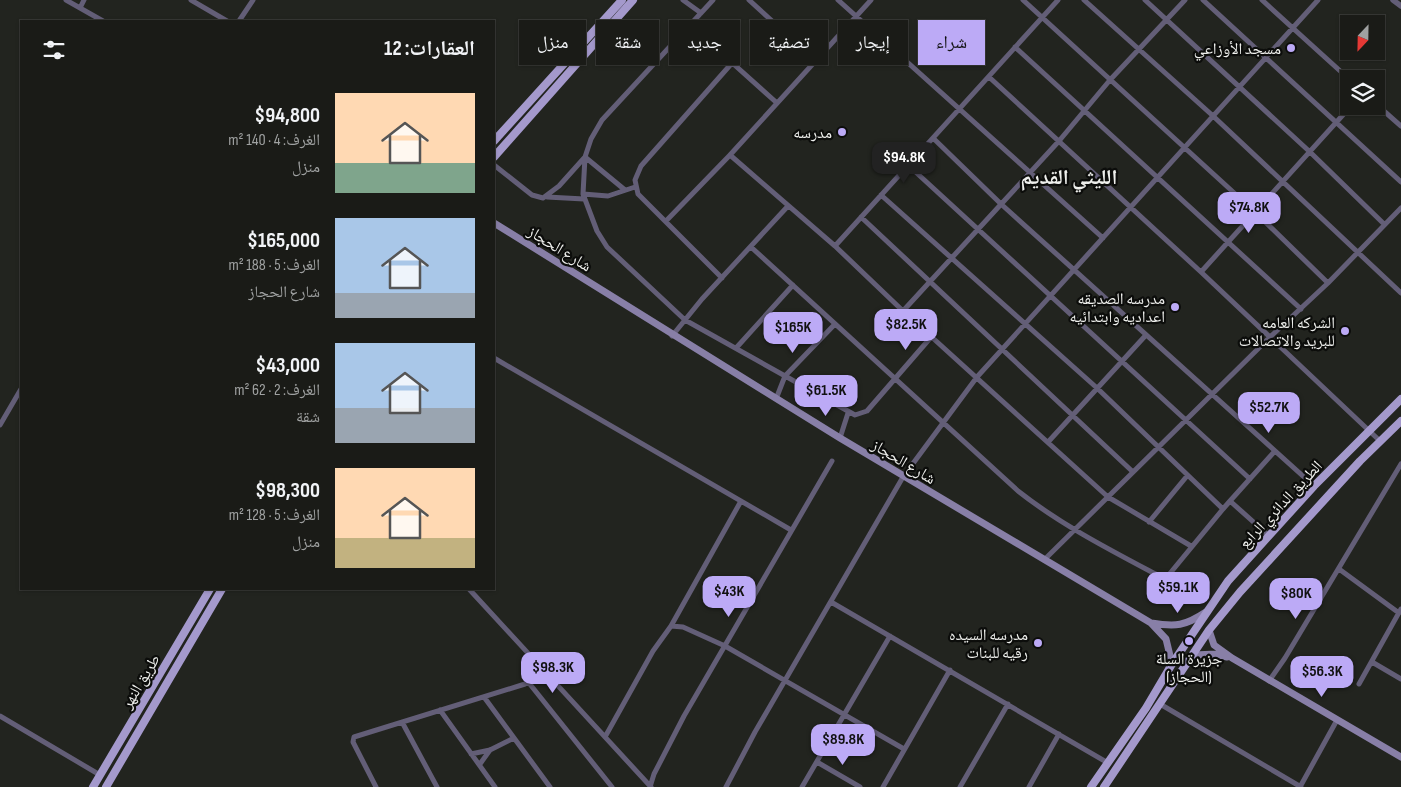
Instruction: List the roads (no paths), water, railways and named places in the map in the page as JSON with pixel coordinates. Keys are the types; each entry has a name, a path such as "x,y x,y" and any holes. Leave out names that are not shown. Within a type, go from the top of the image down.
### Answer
{"main road":[{"path":"495,140 622,0"},
{"path":"495,157 633,0"},
{"name":"شارع الحجاز","path":"495,224 672,336 903,477 1151,623 1166,639 1172,664"},
{"name":"الطريق الدائري الرابع","path":"1091,787 1152,699 1172,664 1228,581 1314,486 1401,399"},
{"name":"الطريق الدائري الرابع","path":"1104,787 1209,630 1263,565 1401,420"},
{"name":"طريق النهر","path":"93,787 209,590"},
{"name":"طريق النهر","path":"106,787 221,590"},
{"name":"شارع الحجاز","path":"1151,623 1173,627 1189,622 1206,612"},
{"path":"1209,630 1214,644 1232,658 1401,757"},
{"path":"1194,655 1216,654 1232,658"}],"street":[{"path":"66,0 101,20"},
{"path":"80,8 84,0"},
{"path":"191,0 225,20"},
{"path":"240,20 253,0"},
{"path":"683,0 701,13"},
{"path":"695,20 713,0"},
{"path":"749,0 771,20"},
{"path":"838,0 1103,238"},
{"path":"828,47 871,0"},
{"path":"1023,0 1255,212 1328,283"},
{"path":"835,246 1058,0"},
{"path":"1084,0 1212,115 1401,293"},
{"path":"1145,0 1310,152 1384,224"},
{"path":"903,311 1059,141 1110,80 1185,0"},
{"path":"1203,0 1401,182"},
{"path":"1262,0 1340,71"},
{"path":"728,786 785,681 903,477 942,423 1002,348 1158,177 1264,57 1318,0"},
{"path":"1393,0 1401,6"},
{"path":"1016,47 1301,309"},
{"path":"669,48 602,120 591,139 585,157 584,196 597,231 607,247 685,320 737,347 848,413 864,414 932,336"},
{"path":"722,278 638,194 635,187 637,173 641,166 730,65"},
{"path":"734,65 777,103"},
{"path":"666,221 730,155 811,65"},
{"path":"989,77 1201,272 1380,441"},
{"path":"1385,112 1401,126"},
{"path":"1201,272 1343,115"},
{"path":"933,138 1001,204 1274,452 1314,486"},
{"path":"730,155 835,246 903,311 1049,441 1108,497 1191,546"},
{"path":"585,157 625,190"},
{"path":"546,197 585,157"},
{"path":"908,165 1250,479"},
{"path":"495,166 532,195 546,197 602,196 635,187"},
{"path":"881,194 1097,388 1223,509"},
{"path":"672,336 788,206"},
{"path":"1044,560 1077,530 1133,472 1359,253 1384,224 1401,208"},
{"path":"861,217 1133,472"},
{"path":"751,247 942,423 1036,505 1161,577 1167,577 1191,546 1274,452"},
{"path":"737,347 793,285"},
{"path":"776,399 785,376 835,324"},
{"path":"1049,441 1146,335"},
{"path":"495,359 792,530"},
{"path":"0,425 20,391"},
{"path":"840,438 848,413"},
{"path":"650,787 654,774 684,716 832,461"},
{"path":"1269,681 1339,569 1401,464"},
{"path":"1149,522 1187,476"},
{"path":"605,737 653,650 671,626 741,501"},
{"path":"1230,501 1268,535"},
{"path":"1339,569 1400,611 1359,684"},
{"path":"470,590 650,787"},
{"path":"832,602 1108,763"},
{"path":"671,626 683,627 725,646 904,750"},
{"path":"802,787 890,636"},
{"path":"1372,662 1401,679"},
{"path":"376,787 352,742 353,738 529,683 544,670"},
{"path":"883,787 950,670"},
{"path":"529,683 612,787"},
{"path":"484,697 550,787"},
{"path":"960,787 1008,704"},
{"path":"1160,704 1300,787 1337,720"},
{"path":"440,710 495,787"},
{"path":"0,716 100,775"},
{"path":"402,722 437,787"},
{"path":"1029,787 1060,734"},
{"path":"472,754 490,750 514,738"},
{"path":"480,764 490,750"},
{"path":"817,762 860,787"}],"place":[{"name":"مسجد الأوزاعي","path":"1291,48"},
{"name":"مدرسه","path":"842,132"},
{"name":"مدرسه الصديقه اعداديه وابتدائيه","path":"1175,307"},
{"name":"الشركه العامه للبريد والاتصالات","path":"1345,331"},
{"name":"جزيرة السلة (الحجاز)","path":"1189,641"},
{"name":"مدرسه السيده رقيه للبنات","path":"1038,643"}],"district":[{"name":"الليثي القديم","path":"1069,177"}]}
